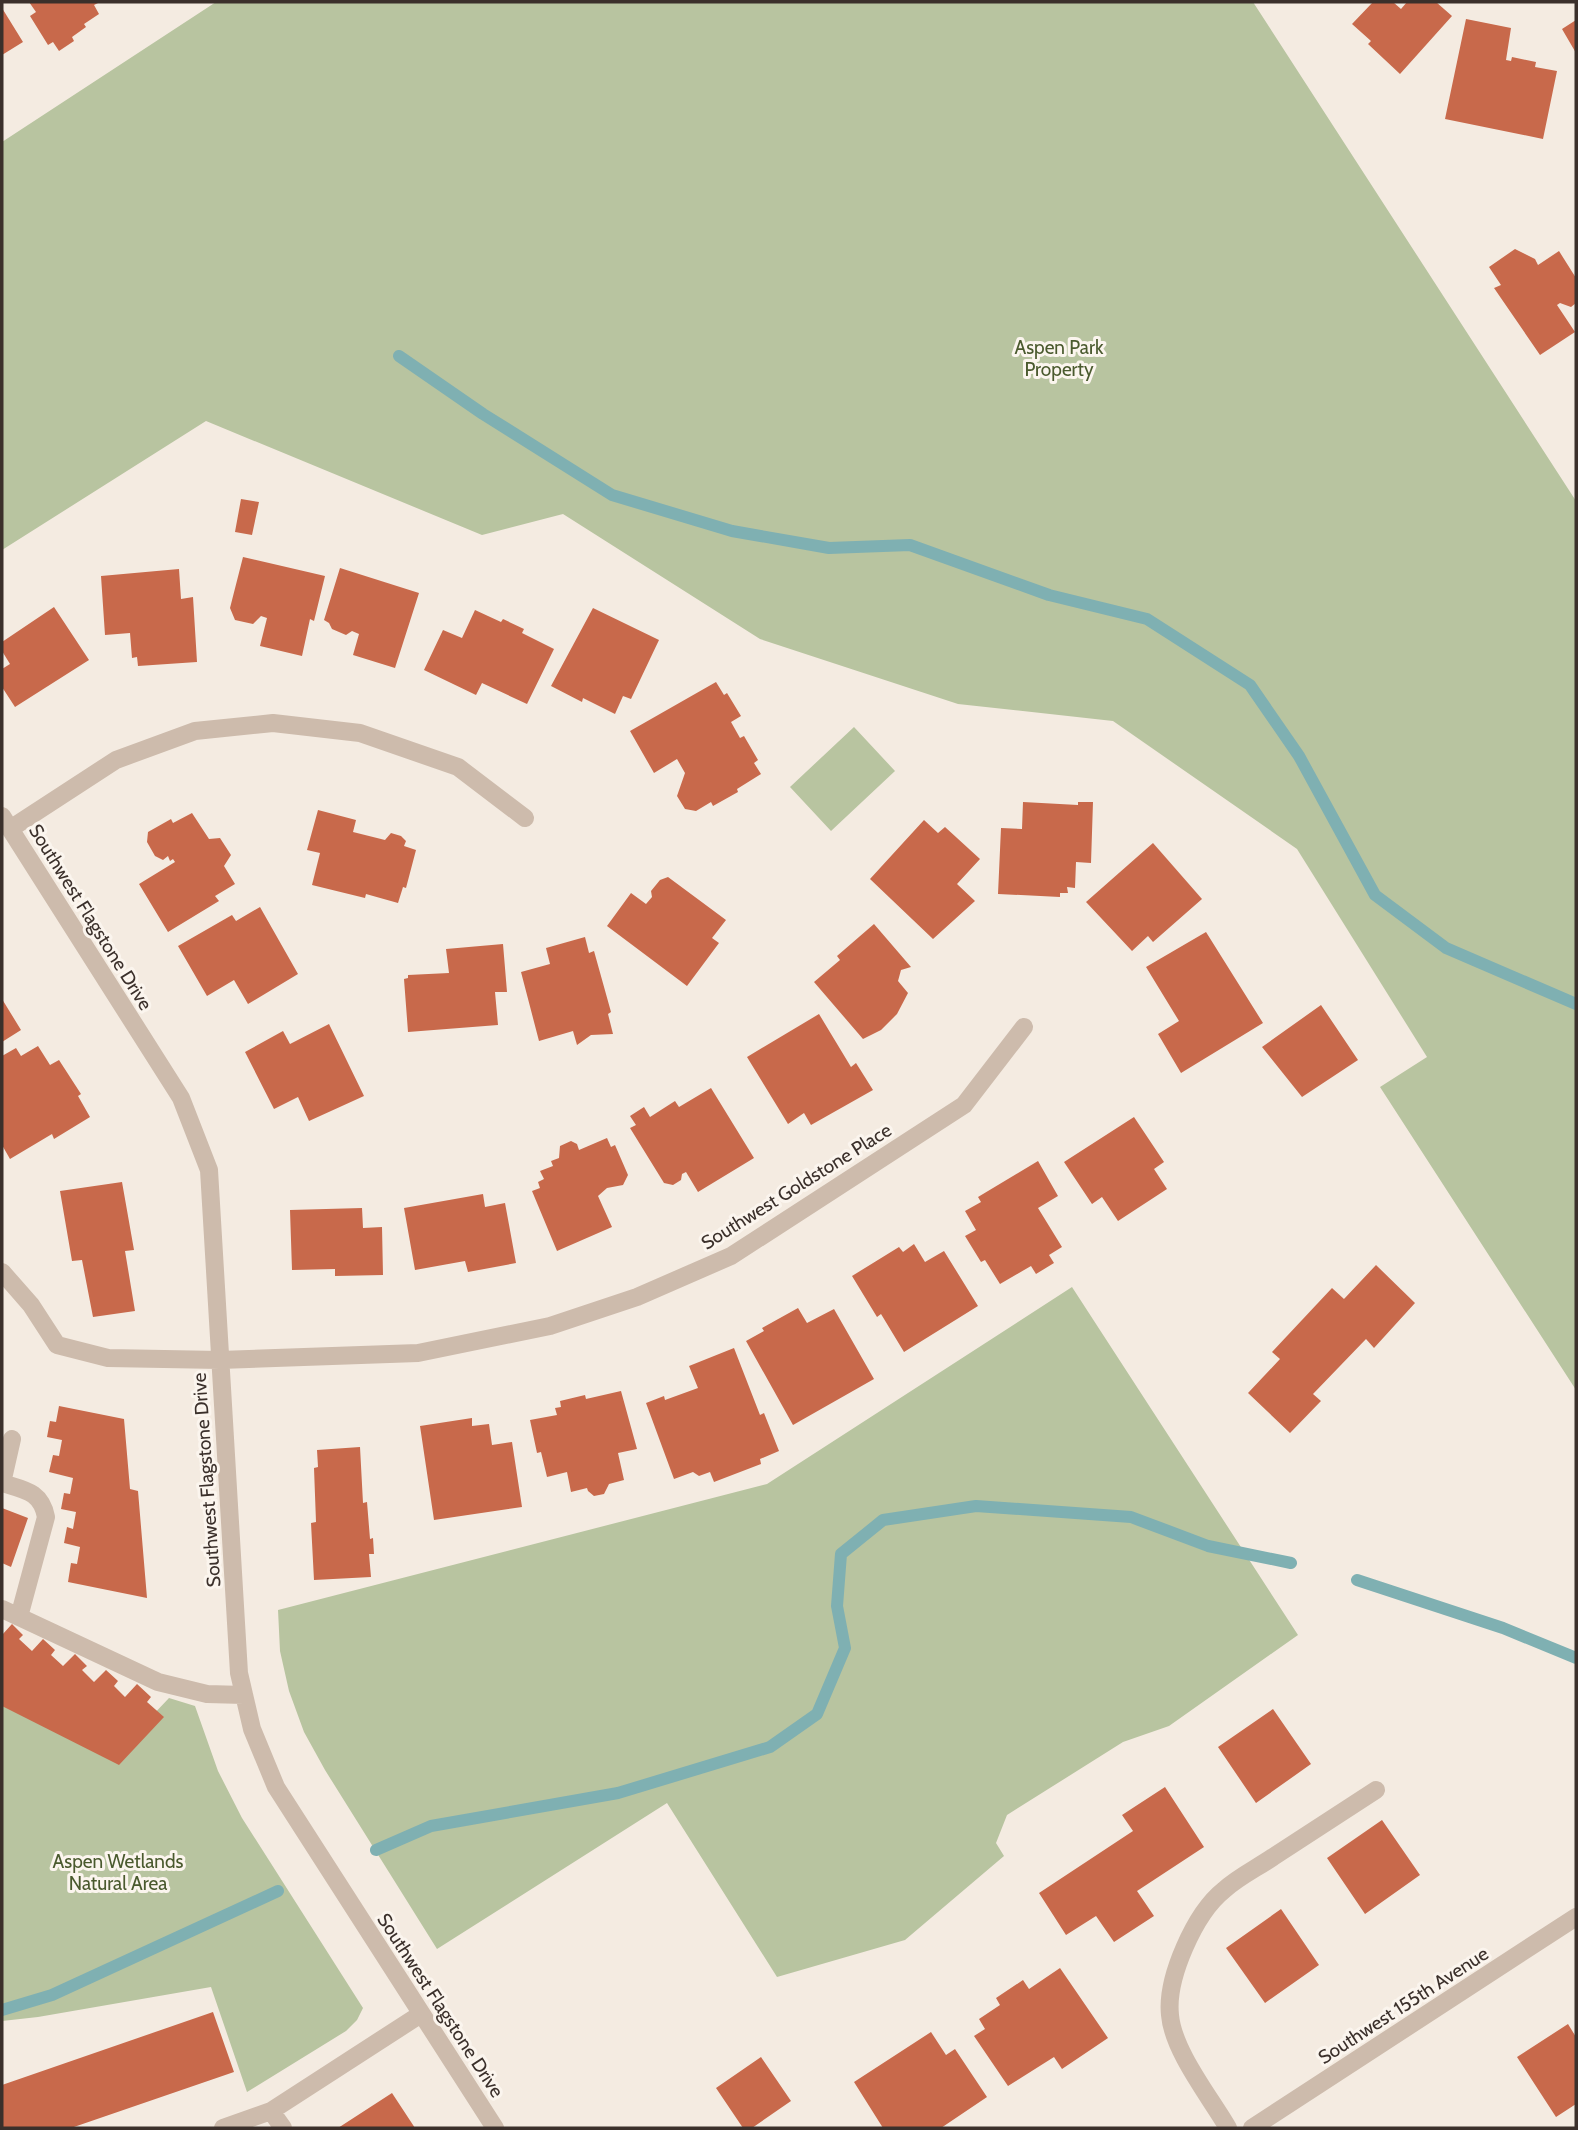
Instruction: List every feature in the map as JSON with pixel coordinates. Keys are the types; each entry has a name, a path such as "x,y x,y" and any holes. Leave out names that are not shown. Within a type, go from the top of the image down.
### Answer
{"street":[{"path":"6,823 116,760 195,731 273,723 360,733 458,767 525,818"},
{"name":"Southwest Flagstone Drive","path":"6,823 181,1098 209,1170 239,1673 252,1729 276,1787 495,2128"},
{"name":"Southwest Goldstone Place","path":"2,1272 31,1305 57,1345 108,1357 219,1360 418,1353 550,1326 637,1297 731,1256 964,1105 1024,1027"},
{"path":"12,1439 2,1483 35,1495 43,1503 46,1517 19,1617"},
{"path":"2,1609 158,1682 207,1694 244,1695"},
{"path":"1228,2128 1188,2067 1170,2016 1171,1991 1182,1954 1201,1916 1223,1890 1376,1790"},
{"name":"Southwest 155th Avenue","path":"1252,2128 1576,1917"},
{"path":"223,2128 271,2111 421,2014"},
{"path":"271,2111 282,2128"}],"green space":[{"name":"Aspen Park Property","path":"216,2 1253,2 1576,501 1576,1390 1380,1087 1427,1057 1297,849 1113,721 958,704 760,639 563,514 482,535 206,421 2,550 2,142"},
{"path":"854,727 895,771 831,831 790,787"},
{"path":"1072,1287 1298,1635 1169,1726 1123,1742 1007,1815 996,1843 1004,1856 905,1940 777,1977 667,1803 437,1949 304,1732 289,1691 280,1651 278,1610 767,1484"},
{"name":"Aspen Wetlands Natural Area","path":"169,1698 195,1706 218,1771 242,1818 363,2008 357,2020 346,2031 247,2092 211,1987 2,2021 2,1702 114,1756"}],"building":[{"path":"29,2 100,2 94,5 99,14 84,24 86,27 72,37 74,41 59,51 53,42 48,45 30,16 36,12"},
{"path":"1373,2 1393,2 1401,9 1407,2 1436,2 1452,16 1400,74 1368,44 1371,41 1352,24"},
{"path":"2,8 23,42 2,55"},
{"path":"1466,19 1511,28 1506,60 1511,61 1512,57 1536,62 1535,67 1557,71 1543,139 1445,119"},
{"path":"1576,20 1576,53 1562,29"},
{"path":"1515,249 1535,259 1538,265 1559,251 1576,278 1576,303 1571,307 1560,303 1557,305 1575,332 1540,355 1494,288 1501,285 1489,267"},
{"path":"241,499 259,502 252,535 235,532"},
{"path":"243,557 325,576 314,621 310,619 302,656 260,646 267,618 261,616 253,624 235,620 230,608"},
{"path":"340,568 419,593 395,668 353,655 359,634 352,631 346,635 332,629 324,620"},
{"path":"179,569 181,599 193,597 197,662 138,666 137,657 132,658 130,633 105,635 101,576"},
{"path":"54,607 89,660 15,707 2,687 2,669 10,664 2,651 2,642"},
{"path":"593,608 659,640 631,699 623,696 615,714 583,698 582,702 551,686"},
{"path":"475,610 524,629 522,633 554,649 527,704 482,683 476,695 424,670 443,630 462,638"},
{"path":"716,682 724,695 727,693 741,716 731,722 740,738 744,736 758,760 754,763 761,774 737,789 738,792 713,806 711,802 696,811 685,809 677,796 685,773 677,759 654,773 630,731"},
{"path":"1023,802 1078,805 1078,802 1093,802 1091,863 1076,862 1075,888 1067,887 1068,893 1060,893 1060,897 998,894 1001,828 1022,829"},
{"path":"318,810 356,820 353,832 385,840 391,833 401,836 406,841 404,846 416,850 406,888 403,887 398,903 366,894 365,898 312,885 320,853 307,850"},
{"path":"192,813 209,839 220,838 231,855 224,866 235,884 215,896 219,901 168,932 139,884 175,862 173,859 170,861 168,856 163,860 155,856 147,842 148,832 171,819 173,823"},
{"path":"924,820 938,833 945,827 980,859 957,884 975,901 933,939 870,879"},
{"path":"1153,843 1202,899 1153,942 1148,936 1132,951 1086,902"},
{"path":"668,877 726,920 712,938 719,943 687,986 607,926 631,893 646,904 652,897 651,891 660,880"},
{"path":"260,907 298,974 248,1004 234,980 207,996 178,946 232,915 236,921"},
{"path":"874,924 911,967 901,970 898,981 908,993 897,1014 881,1030 863,1039 814,982 840,960 837,956"},
{"path":"1206,932 1263,1023 1181,1073 1158,1034 1179,1021 1146,967"},
{"path":"585,937 589,953 594,951 611,1012 608,1014 613,1034 591,1035 577,1045 573,1031 539,1041 521,972 550,964 546,948"},
{"path":"503,944 507,992 495,992 498,1025 408,1032 404,979 408,978 408,975 449,973 446,949"},
{"path":"2,999 21,1030 2,1042"},
{"path":"1321,1005 1358,1060 1302,1097 1262,1047"},
{"path":"819,1014 851,1067 856,1063 873,1090 811,1125 804,1113 788,1124 747,1057"},
{"path":"329,1024 364,1096 309,1121 298,1097 274,1109 245,1052 283,1031 290,1044"},
{"path":"38,1046 50,1065 59,1060 81,1094 78,1096 90,1117 54,1139 52,1134 10,1159 2,1145 2,1056 16,1048 21,1056"},
{"path":"711,1088 754,1158 698,1192 686,1172 682,1174 681,1180 673,1185 664,1183 630,1128 636,1125 630,1116 644,1107 650,1117 675,1101 679,1107"},
{"path":"1134,1117 1164,1162 1154,1169 1167,1189 1118,1221 1102,1197 1092,1204 1064,1162"},
{"path":"607,1138 611,1147 615,1145 628,1175 623,1185 607,1188 598,1196 612,1227 557,1251 532,1191 540,1188 538,1182 544,1179 540,1171 553,1166 551,1161 559,1158 560,1146 571,1141 577,1144 579,1150"},
{"path":"1038,1161 1058,1196 1038,1208 1062,1247 1049,1255 1054,1263 1036,1274 1031,1266 1000,1284 985,1260 981,1262 965,1236 976,1230 965,1211 981,1202 978,1197"},
{"path":"122,1182 134,1250 125,1251 135,1311 93,1317 82,1260 72,1261 60,1191"},
{"path":"483,1194 485,1207 505,1203 516,1263 468,1272 465,1261 415,1270 404,1208"},
{"path":"362,1208 363,1228 382,1227 383,1275 335,1276 335,1269 292,1270 290,1210"},
{"path":"914,1244 925,1262 944,1251 978,1306 904,1352 881,1314 877,1317 852,1276 899,1247 903,1252"},
{"path":"1376,1265 1415,1303 1374,1348 1366,1339 1313,1394 1321,1401 1290,1433 1248,1393 1280,1359 1272,1352 1332,1288 1344,1299"},
{"path":"798,1308 807,1323 834,1309 874,1379 793,1425 746,1341 764,1331 762,1328"},
{"path":"734,1348 760,1415 764,1413 779,1451 760,1459 761,1464 714,1482 710,1472 699,1476 693,1472 674,1479 646,1403 664,1396 665,1400 698,1388 689,1366"},
{"path":"621,1391 637,1449 618,1453 624,1480 609,1484 604,1494 594,1496 587,1488 571,1492 567,1472 547,1477 541,1452 537,1453 530,1420 557,1415 555,1408 561,1407 560,1401 585,1395 586,1399"},
{"path":"59,1406 124,1419 130,1489 138,1491 147,1598 68,1582 71,1563 77,1564 80,1547 64,1543 67,1527 73,1529 76,1512 61,1509 64,1493 70,1494 73,1478 49,1472 53,1455 59,1456 62,1440 47,1437 50,1421 56,1422"},
{"path":"472,1418 472,1426 489,1424 492,1445 512,1442 522,1507 434,1520 420,1426"},
{"path":"360,1447 363,1503 367,1502 370,1539 373,1538 374,1554 369,1554 371,1577 314,1580 311,1523 316,1522 314,1468 318,1467 317,1450"},
{"path":"2,1508 28,1518 11,1567 2,1563"},
{"path":"12,1624 23,1635 19,1639 32,1651 43,1639 55,1650 51,1655 63,1666 75,1654 87,1666 82,1670 94,1682 106,1670 118,1681 114,1686 125,1697 137,1684 151,1697 147,1702 164,1717 119,1765 2,1706 2,1635"},
{"path":"1273,1709 1311,1764 1256,1803 1218,1747"},
{"path":"1165,1787 1204,1847 1137,1891 1154,1916 1114,1942 1096,1916 1066,1935 1039,1893 1133,1831 1122,1815"},
{"path":"1382,1820 1420,1875 1365,1914 1327,1858"},
{"path":"1281,1909 1319,1965 1265,2003 1226,1948"},
{"path":"1060,1968 1108,2038 1062,2069 1054,2057 1008,2086 974,2036 985,2029 979,2019 1000,2005 996,1998 1023,1980 1029,1989"},
{"path":"213,2012 234,2072 71,2128 2,2128 2,2085"},
{"path":"1568,2024 1576,2037 1576,2104 1556,2117 1517,2057"},
{"path":"931,2032 946,2055 955,2049 987,2097 941,2128 883,2128 854,2082"},
{"path":"761,2057 791,2101 752,2128 743,2128 716,2088"},
{"path":"392,2093 415,2128 338,2128"}],"waterway":[{"path":"399,356 483,414 612,495 732,531 829,548 910,545 1049,595 1147,619 1250,685 1299,756 1375,895 1446,948 1576,1004"},
{"path":"376,1850 431,1826 618,1793 770,1747 817,1714 845,1648 837,1606 841,1554 883,1520 976,1506 1131,1517 1208,1546 1291,1563"},
{"path":"1357,1580 1503,1628 1576,1658"},
{"path":"2,2010 52,1995 278,1891"}]}
